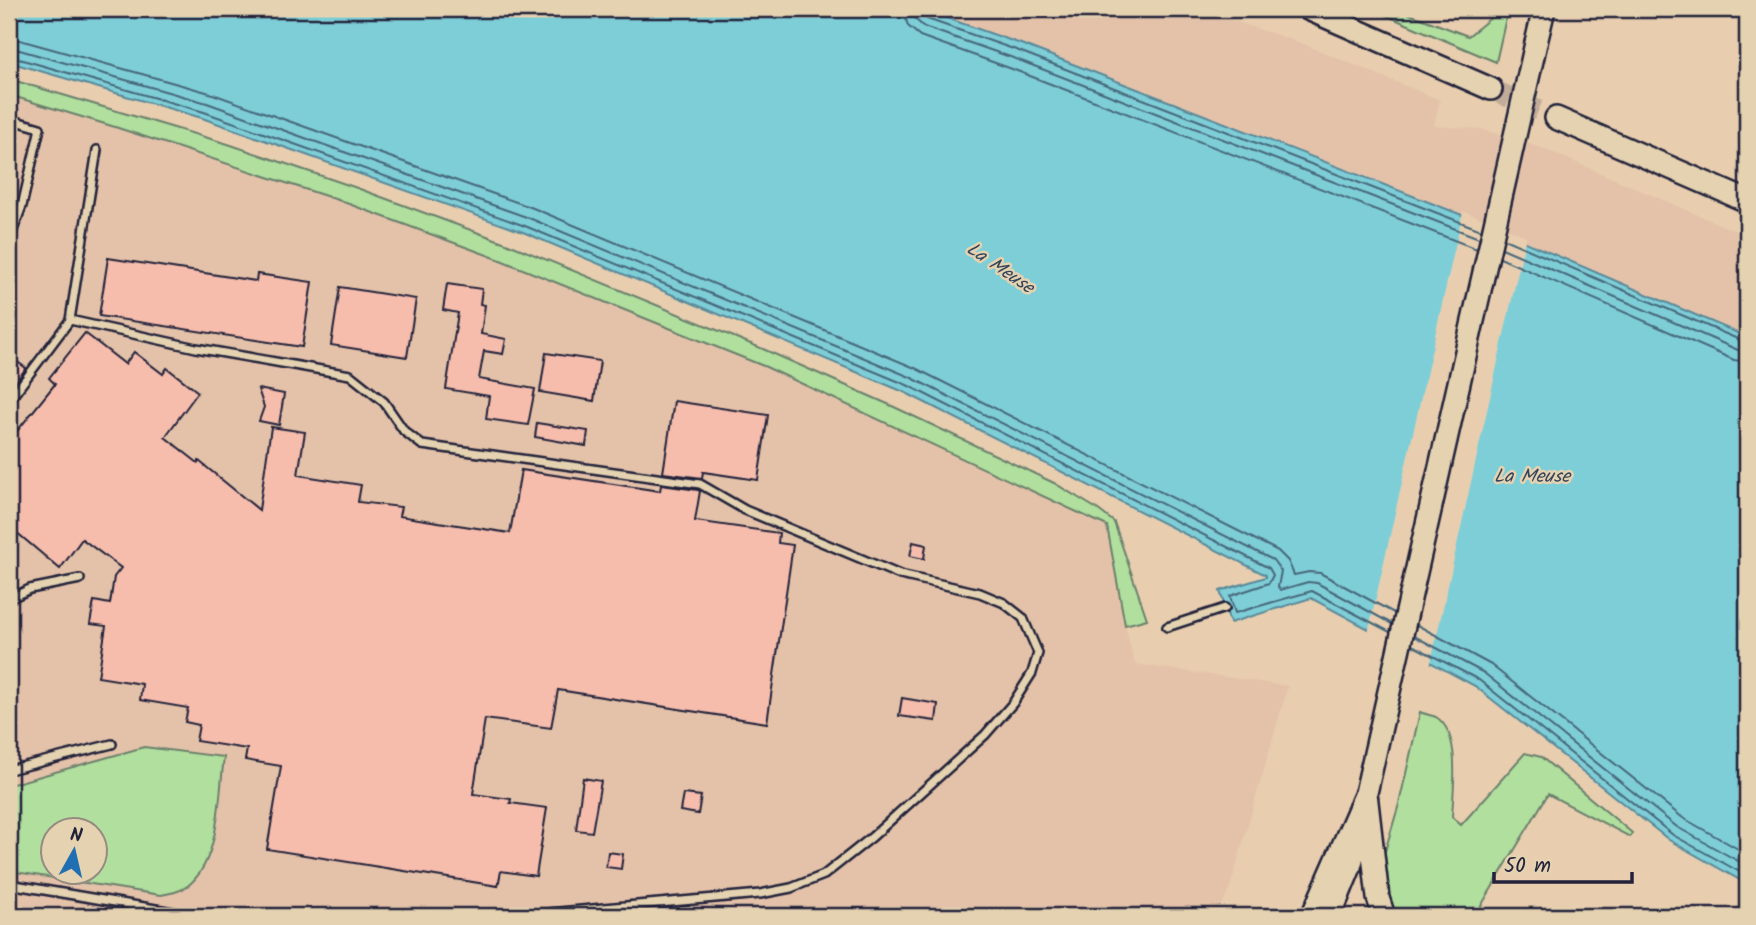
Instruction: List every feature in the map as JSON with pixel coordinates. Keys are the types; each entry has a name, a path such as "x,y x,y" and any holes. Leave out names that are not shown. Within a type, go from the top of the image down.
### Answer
{"main road":[{"path":"1308,9 1492,89"},
{"path":"1330,916 1357,845 1366,793 1544,9"},
{"path":"1556,118 1747,201"},
{"path":"1312,916 1366,793"},
{"path":"1366,793 1378,898 1384,916"}],"lane":[{"path":"9,119 40,128 22,206 9,242"},
{"path":"9,401 69,320 97,150"},
{"path":"69,320 196,348 351,375 384,402 404,431 422,445 700,484 745,510 887,570 980,593 1004,603 1023,618 1038,653 1032,673 1013,703 985,735 872,837 824,875 791,888 760,894 514,916"},
{"path":"9,599 30,589 80,579"},
{"path":"1167,627 1225,608"},
{"path":"9,770 112,744"},
{"path":"9,884 197,916"}],"shaded area":[{"path":"921,9 1196,9 1296,41 1440,100 1434,126 1481,129 1545,149 1747,236 1747,337 1462,215 1021,44"},
{"path":"9,95 338,200 498,259 766,367 1107,526 1135,664 1288,686 1229,891 1215,916 9,916"}],"green space":[{"path":"1371,9 1397,9 1468,36 1492,17 1495,9 1508,9 1496,62"},
{"path":"9,79 228,144 506,243 763,349 890,405 1054,483 1114,522 1147,619 1125,625 1107,526 766,367 498,259 338,200 9,95"},
{"path":"1420,712 1436,717 1450,736 1454,763 1452,817 1461,825 1525,753 1541,757 1632,833 1630,837 1548,794 1475,916 1396,916 1387,892 1383,858 1399,804"},
{"path":"144,747 224,757 213,841 201,872 188,886 161,895 104,886 108,886 108,816 38,816 38,876 9,871 9,785"}],"water":[{"name":"La Meuse","path":"9,9 921,9 1021,44 1462,215 1747,337 1747,884 1669,840 1475,686 1311,598 1230,623 1220,591 1266,575 904,392 523,232 202,118 9,62"}],"pier":[{"path":"1463,211 1526,236 1430,666 1368,633"}],"building":[{"path":"108,258 256,281 257,274 312,282 302,347 99,316"},
{"path":"447,284 482,289 480,304 485,305 481,334 506,339 503,354 484,351 479,379 535,389 528,425 486,419 489,396 446,389 458,313 443,310"},
{"path":"340,287 416,299 407,357 331,345"},
{"path":"85,333 125,364 134,352 163,374 167,368 198,392 165,437 259,510 271,427 305,432 298,475 361,485 358,502 401,507 399,516 510,533 521,470 660,491 661,485 698,490 695,521 779,533 778,543 793,545 767,723 558,690 551,728 485,719 473,794 511,799 510,803 547,808 536,876 501,871 498,886 267,849 281,766 245,760 247,749 196,741 199,725 185,722 188,708 140,700 142,684 98,677 106,626 90,624 94,601 110,604 114,577 121,568 82,539 60,569 9,526 9,441 55,384 49,378"},
{"path":"546,353 600,361 594,401 540,392"},
{"path":"9,356 26,368 9,391"},
{"path":"258,389 284,394 279,425 259,421 264,407"},
{"path":"674,401 768,415 758,480 703,472 702,478 663,473"},
{"path":"537,423 588,431 586,446 535,437"},
{"path":"913,542 926,545 924,559 910,556"},
{"path":"902,698 938,704 936,721 899,716"},
{"path":"583,778 601,781 592,832 576,830"},
{"path":"683,794 701,796 698,814 680,811"},
{"path":"608,852 623,854 621,869 606,867"}],"tunnel":[{"path":"1491,89 1556,118"}]}
